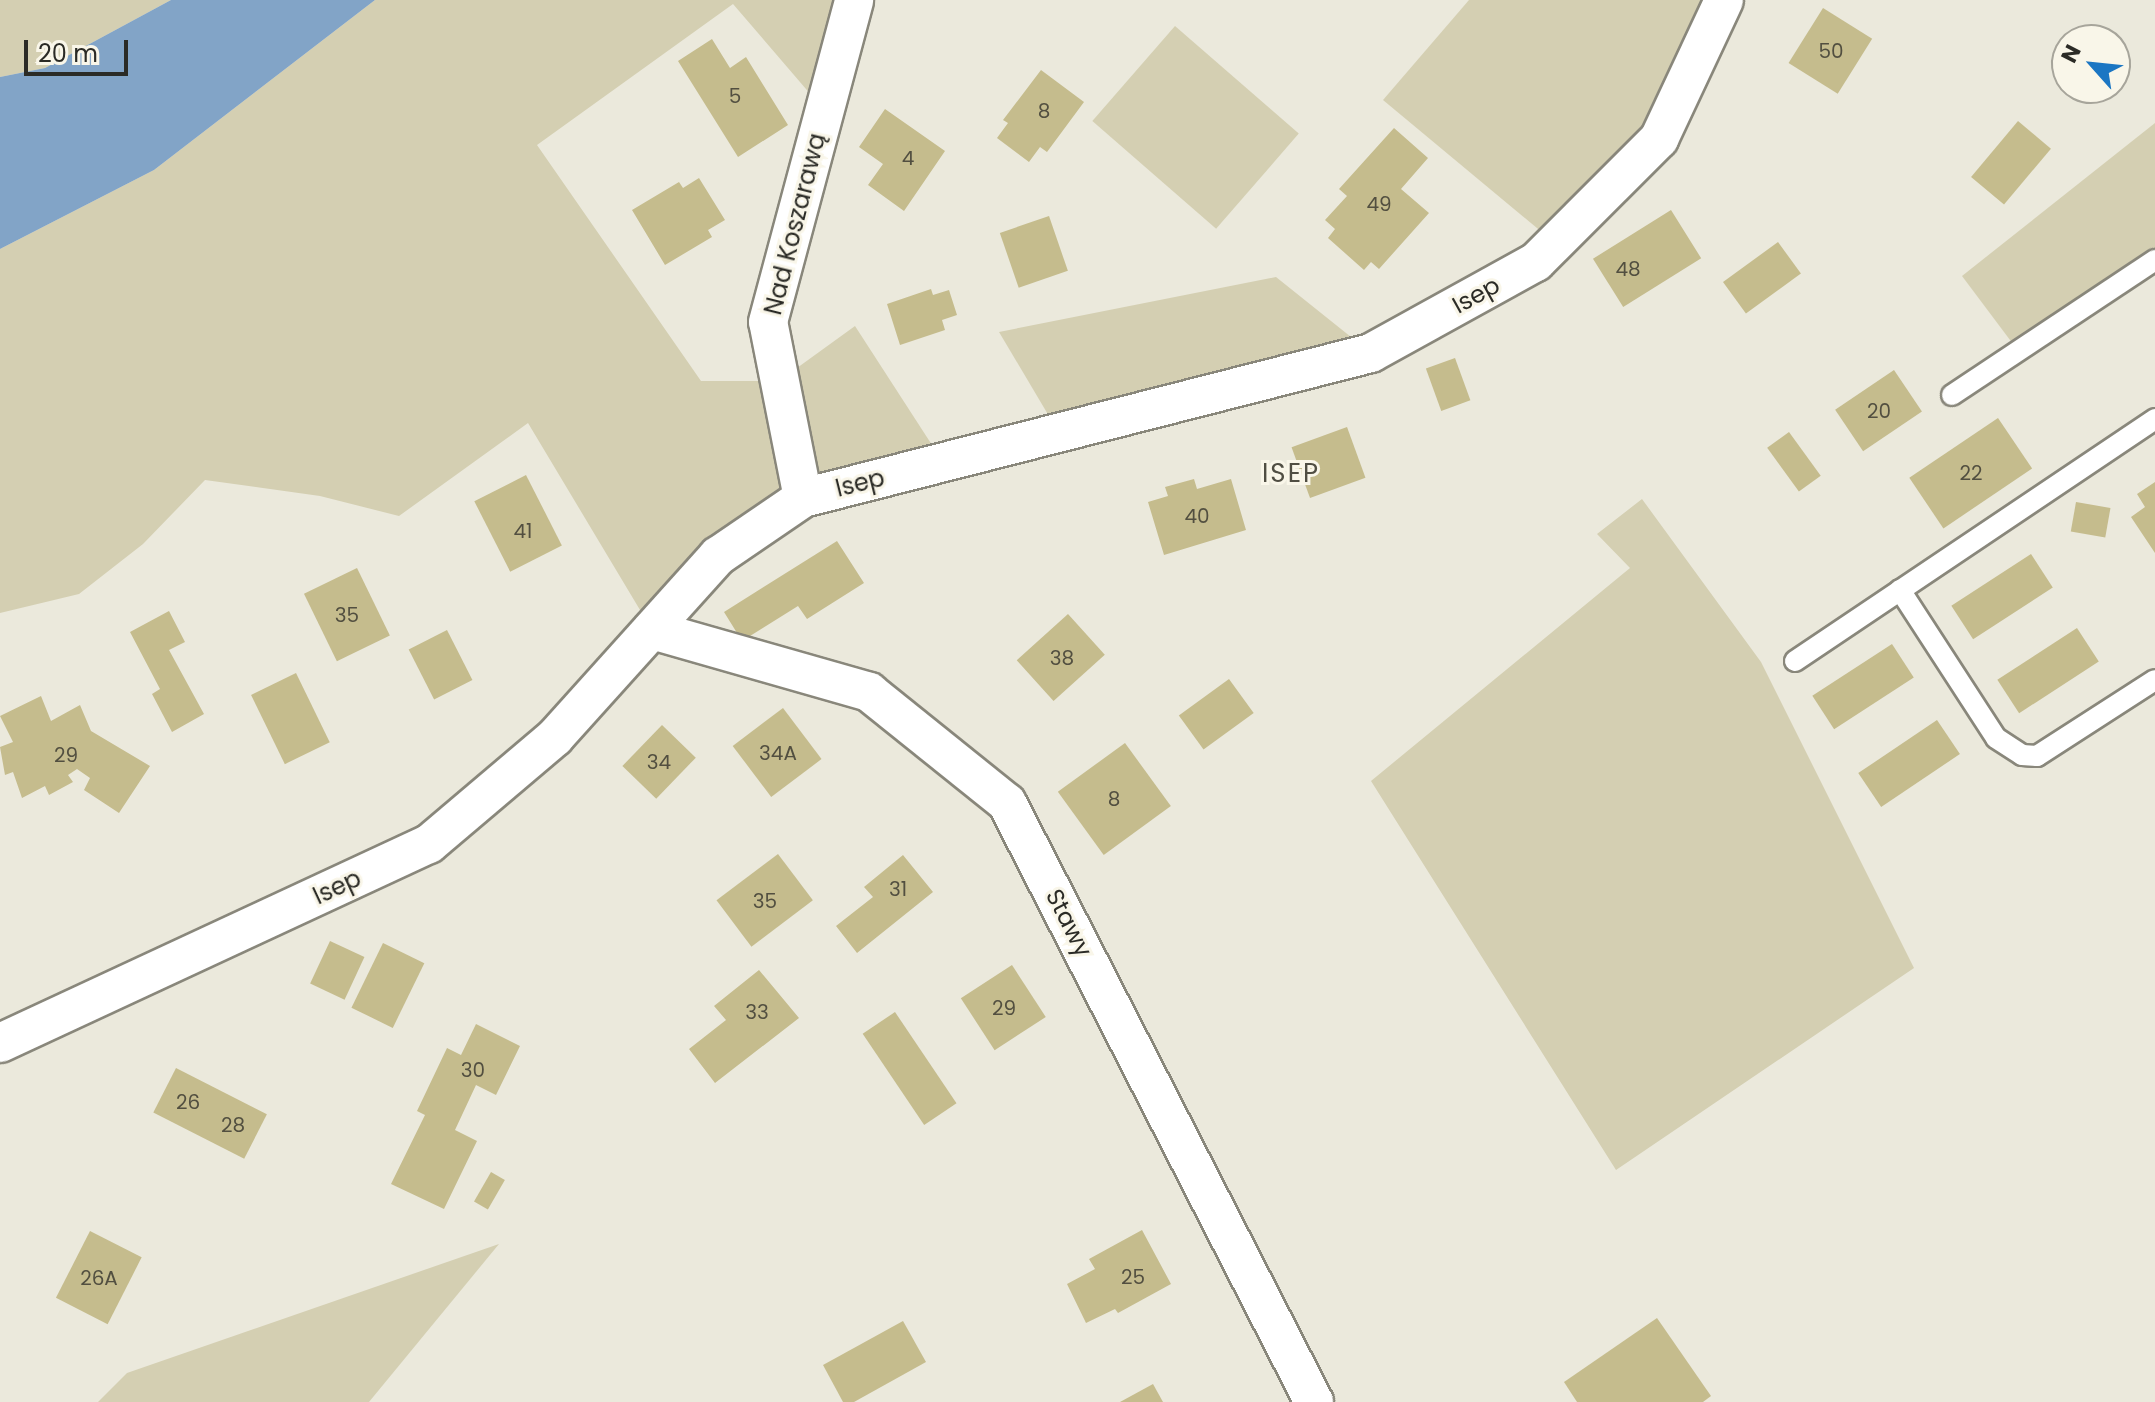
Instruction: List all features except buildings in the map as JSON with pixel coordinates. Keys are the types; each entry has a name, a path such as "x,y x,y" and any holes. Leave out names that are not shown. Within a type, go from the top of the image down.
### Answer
{"street":[{"name":"Nad Koszarawą","path":"803,498 768,322 854,0"},
{"name":"Isep","path":"0,1043 429,844 555,737 718,556 803,498 1371,353 1536,262 1659,139 1724,0"},
{"name":"Stawy","path":"652,630 869,692 1007,803 1314,1402"}],"lane":[{"path":"1952,395 2155,260"},
{"path":"1795,661 2155,419"},
{"path":"1900,590 1996,738 2022,755 2037,756 2155,680"}],"shaded area":[{"path":"0,0 171,0 45,68 0,77"},
{"path":"375,0 854,0 824,110 733,4 537,145 701,381 779,381 855,326 943,462 803,498 652,630 528,423 399,516 320,496 205,480 143,544 79,594 0,613 0,249 154,170"},
{"path":"1469,0 1724,0 1659,139 1555,243 1383,100"},
{"path":"1175,26 1299,134 1216,229 1092,121"},
{"path":"2155,123 2155,253 2013,344 1962,276"},
{"path":"1276,277 1371,353 1059,433 999,332"},
{"path":"1642,499 1761,662 1914,968 1616,1170 1371,781 1630,568 1597,534"},
{"path":"499,1244 369,1402 98,1402 127,1373"}],"water":[{"path":"171,0 375,0 154,170 0,249 0,77 45,68"}],"district":[{"name":"ISEP","path":"1291,474"}]}
